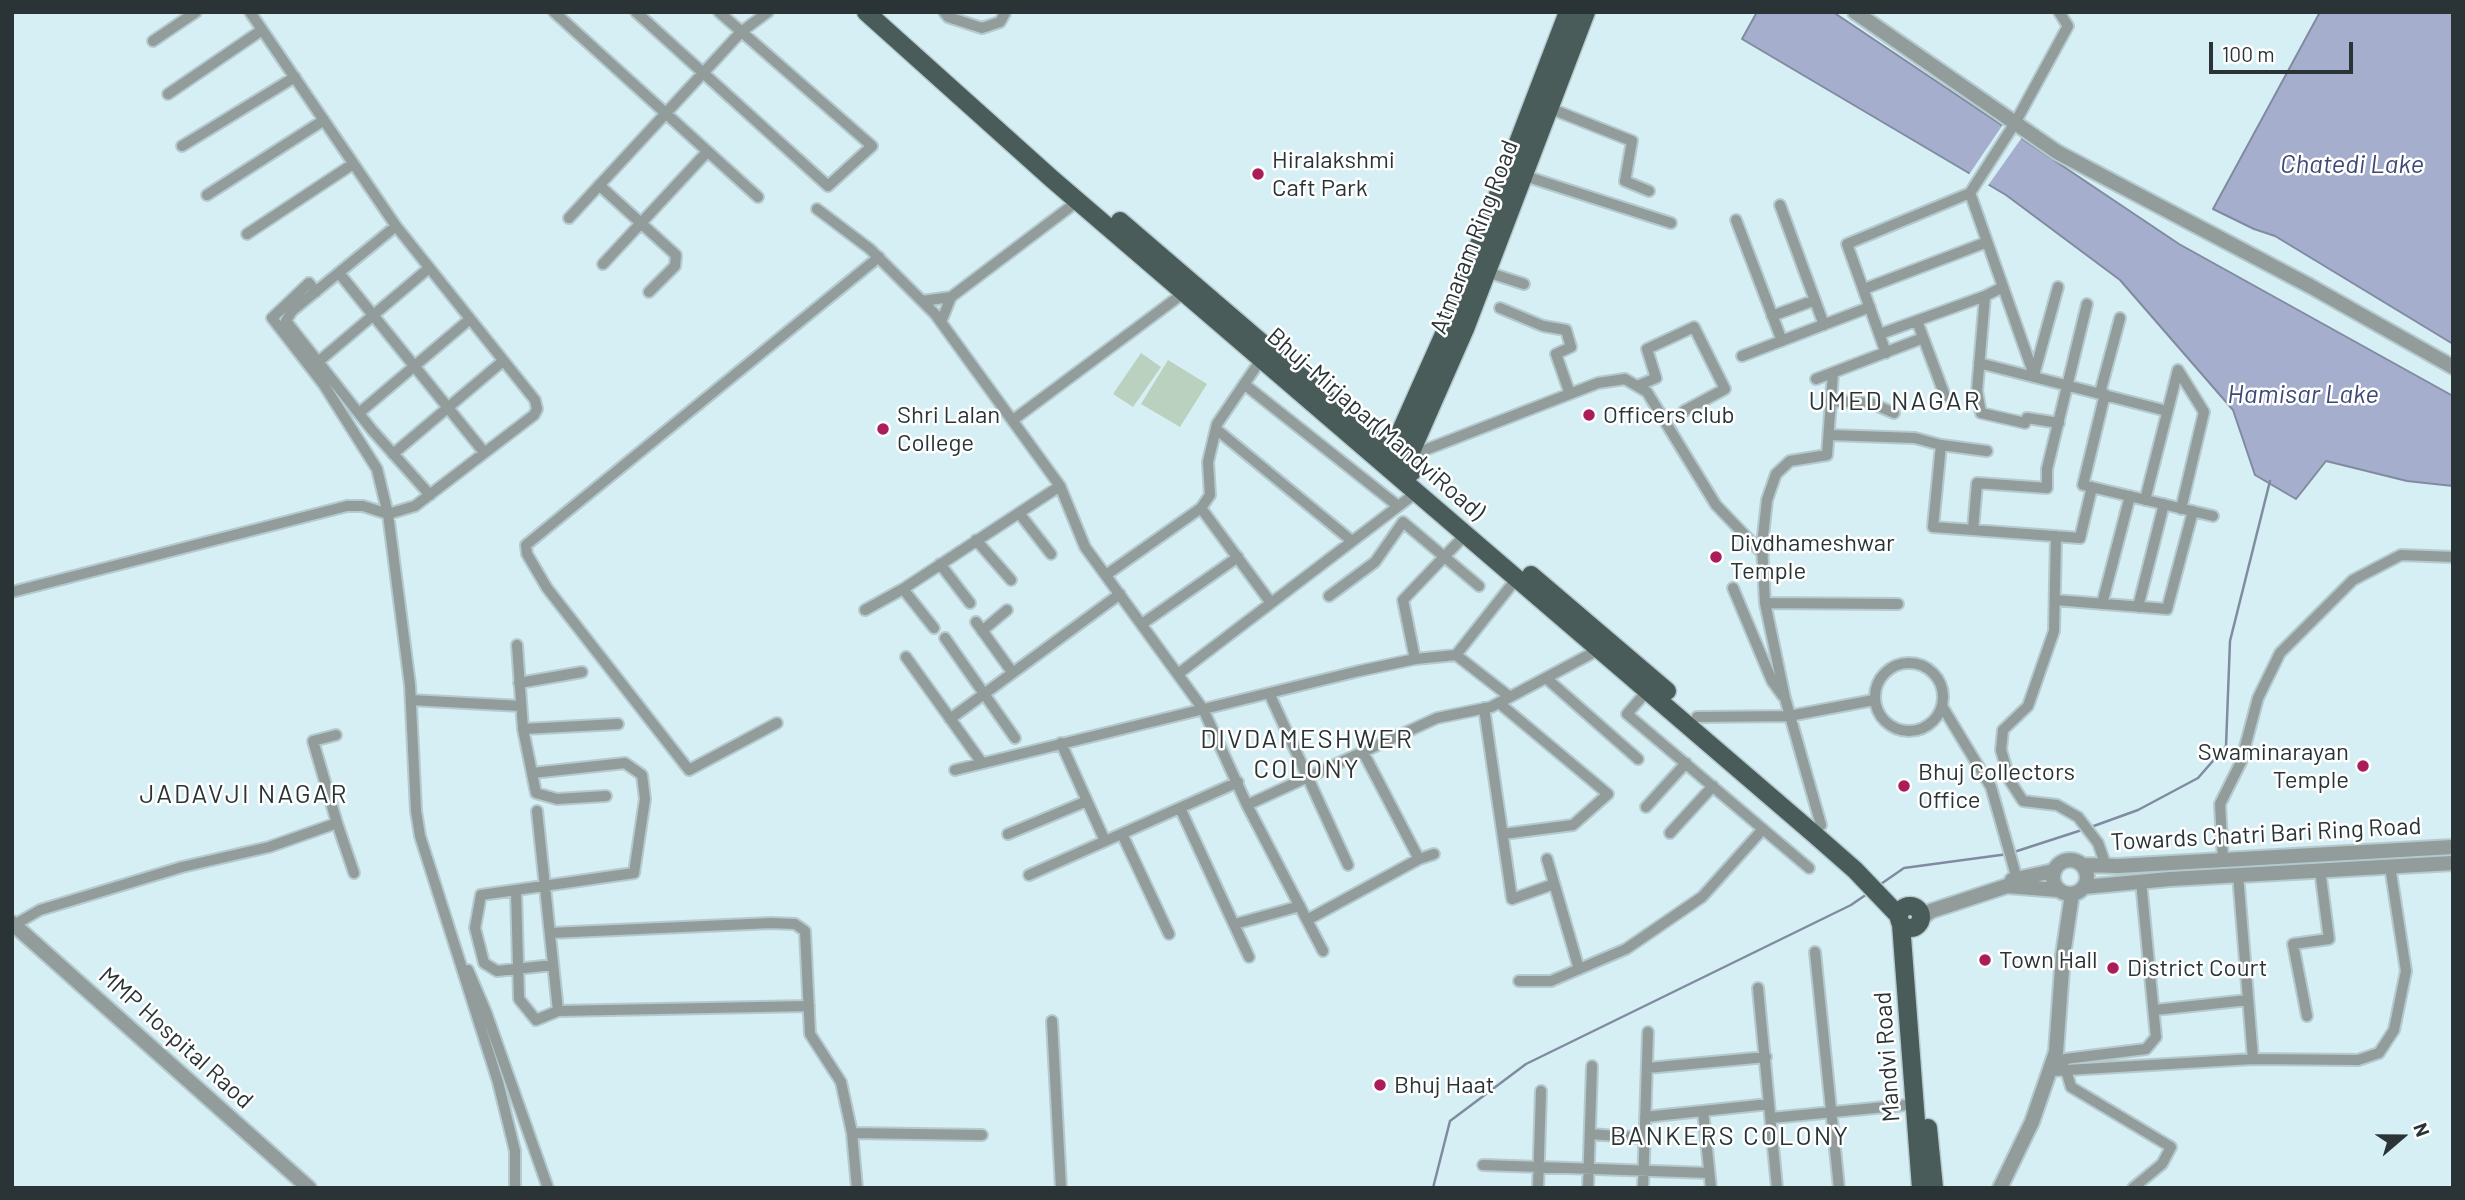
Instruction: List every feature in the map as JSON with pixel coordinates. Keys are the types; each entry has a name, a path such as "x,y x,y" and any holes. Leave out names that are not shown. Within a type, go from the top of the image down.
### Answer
{"main road":[{"name":"Bhuj-Mirjapar(MandviRoad)","path":"866,12 1078,201 1262,358 1389,459 1406,466 1821,825 1859,867"},
{"name":"Bhuj-Mirjapar(MandviRoad)","path":"884,12 1389,459"},
{"name":"Atmaram Ring Road","path":"1389,459 1449,323 1568,12"},
{"name":"Atmaram Ring Road","path":"1406,466 1487,272 1586,12"},
{"name":"Bhuj-Mirjapar(MandviRoad)","path":"1406,466 1417,492 1859,867"},
{"path":"1859,867 1908,913"},
{"name":"Mandvi Road","path":"1908,913 1921,1188"},
{"name":"Mandvi Road","path":"1908,913 1934,1188"}],"street":[{"path":"153,41 196,12"},
{"path":"12,592 347,506 363,506 388,514 415,506 483,451 534,415 537,409 535,400 396,226 250,12"},
{"path":"554,12 758,198"},
{"path":"636,12 828,186 872,146 719,12"},
{"path":"569,218 741,32 768,12"},
{"path":"944,12 948,16 982,28 1000,22 1005,13"},
{"path":"1855,12 2057,152 2310,286 2453,368"},
{"path":"1886,352 1847,244 1970,193 2015,123 2068,26 2059,12"},
{"path":"168,94 262,30"},
{"path":"182,146 295,77"},
{"path":"1549,108 1632,141 1625,181 1650,191"},
{"path":"207,195 324,120"},
{"path":"603,264 707,152"},
{"path":"247,234 353,164"},
{"path":"1525,176 1671,223"},
{"path":"599,185 677,260 675,266 649,292"},
{"path":"1970,193 2035,375"},
{"path":"941,322 951,297 1078,201"},
{"path":"1780,205 1824,325"},
{"path":"817,209 879,257 922,300 941,322 1060,486 1085,547 1203,709 1247,805 1323,951"},
{"path":"1736,220 1782,341"},
{"path":"396,226 292,311 286,321 359,413 430,495"},
{"path":"1864,289 1987,242"},
{"path":"777,723 689,770 547,588 527,554 526,545 879,257"},
{"path":"318,362 429,268"},
{"path":"1487,272 1524,284"},
{"path":"339,273 483,451"},
{"path":"316,292 309,283 272,318 324,385 377,468 388,514 411,700 415,811 441,907 498,1082 514,1151 515,1188"},
{"path":"1880,334 2003,287"},
{"path":"2035,375 2058,287"},
{"path":"1013,420 1185,292"},
{"path":"1985,296 1978,391 1981,413 2025,423 2027,418 2059,424"},
{"path":"922,300 951,297"},
{"path":"1772,316 1815,300"},
{"path":"1973,530 1977,483 2047,488 2048,469 2087,304"},
{"path":"1742,356 1870,307"},
{"path":"1500,308 1543,326 1566,330 1571,347 1556,354 1570,394"},
{"path":"2120,318 2083,485 2213,516"},
{"path":"359,413 470,319"},
{"path":"1917,321 1944,396"},
{"path":"1637,386 1656,378 1647,349 1694,327 1726,388 1684,411"},
{"path":"1816,379 1923,338"},
{"path":"1105,575 1201,508 1210,495 1208,462 1216,429 1262,358"},
{"path":"393,454 503,361"},
{"path":"1979,363 2035,375 2167,411"},
{"path":"2146,500 2178,370 2204,412 2180,509"},
{"path":"1821,825 1785,698 1765,603 1763,554 1767,500 1776,474 1790,461 1827,455 1833,373"},
{"path":"1406,466 1570,394 1598,383 1625,379 1647,392 1716,505 1763,554"},
{"path":"1244,384 1398,506"},
{"path":"1830,401 1871,403 1894,413"},
{"path":"1216,429 1352,541"},
{"path":"1830,435 1915,438 1941,445 1987,451"},
{"path":"1941,445 1933,527 2080,538 2092,487"},
{"path":"865,610 904,589 1060,486"},
{"path":"1178,674 1417,492"},
{"path":"2102,604 2130,496"},
{"path":"2138,607 2164,504"},
{"path":"1201,508 1271,603"},
{"path":"2054,600 2167,609 2193,511"},
{"path":"1019,513 1051,554"},
{"path":"1329,596 1376,562 1403,522 1479,586"},
{"path":"1415,659 1403,600 1466,534"},
{"path":"2056,536 2054,631 2040,679 2028,706 2003,730 2001,750 2010,781 2023,801 2057,805 2078,817 2089,830 2106,866"},
{"path":"976,540 1012,580"},
{"path":"2223,860 2220,804 2241,762 2258,698 2280,653 2353,580 2401,555 2453,557"},
{"path":"1142,624 1238,557"},
{"path":"940,564 970,603"},
{"path":"1456,655 1517,578"},
{"path":"904,589 934,628"},
{"path":"1733,589 1772,681 1785,698"},
{"path":"950,719 1119,594"},
{"path":"1765,603 1898,604"},
{"path":"1007,611 979,626 1012,673"},
{"path":"945,638 1015,738"},
{"path":"517,645 523,729 536,793 557,799 606,796"},
{"path":"1247,805 1362,750 1437,718 1499,703 1600,649"},
{"path":"955,769 1415,659 1456,655 1510,697"},
{"path":"906,657 982,763"},
{"path":"1910,662 1929,669 1938,679 1943,692 1942,706 1936,718 1925,727 1904,731 1884,721 1874,700 1876,685 1885,672 1897,664 1910,662"},
{"path":"519,683 582,672"},
{"path":"1546,678 1638,759"},
{"path":"1648,690 1627,714 1809,868"},
{"path":"1269,693 1348,865"},
{"path":"411,700 521,706"},
{"path":"1697,717 1789,716 1874,700"},
{"path":"1499,703 1608,793 1573,825 1503,834"},
{"path":"1942,706 1991,788 2017,880"},
{"path":"1484,708 1512,899 1554,884"},
{"path":"523,729 618,724"},
{"path":"336,735 313,741 354,873"},
{"path":"1061,743 1105,841"},
{"path":"1362,750 1419,859"},
{"path":"531,773 625,763 642,775 645,799 635,873 547,888 481,895 475,928 484,963 497,971 553,965"},
{"path":"1646,807 1686,763"},
{"path":"1029,875 1238,782"},
{"path":"1670,833 1713,786"},
{"path":"1008,835 1087,801"},
{"path":"1180,808 1249,957"},
{"path":"537,811 558,1011"},
{"path":"13,924 40,910 183,867 269,847 337,823"},
{"path":"1519,981 1551,981 1626,949 1702,897 1763,829"},
{"path":"1122,834 1169,934"},
{"name":"Towards Chatri Bari Ring Road","path":"2083,865 2453,848"},
{"path":"1307,920 1419,859 1434,854"},
{"path":"1547,859 1579,969"},
{"path":"1908,913 2053,871 2064,860 2074,860 2083,865 2087,879 2069,891"},
{"path":"1908,913 1931,911 2007,886 2069,891 2141,881 2453,863"},
{"path":"2056,1073 2253,1059 2358,1060 2379,1053 2394,1030 2406,971 2390,866"},
{"path":"2307,1016 2293,944 2329,939 2320,870"},
{"path":"2053,871 2053,881 2069,891"},
{"path":"2238,875 2253,1059"},
{"path":"2000,1188 2065,1059 2146,1049 2156,1037 2141,881"},
{"path":"516,891 519,999 536,1020 558,1011 809,1006"},
{"path":"2056,1073 2069,891"},
{"path":"1235,923 1300,906"},
{"path":"441,907 486,1012 548,1188"},
{"name":"MMP Hospital Raod","path":"13,924 309,1188"},
{"path":"550,933 795,924 805,931 810,1034 841,1082 852,1133 857,1188"},
{"path":"1815,951 1839,1188"},
{"path":"1758,988 1777,1188"},
{"path":"2155,1010 2248,1000"},
{"path":"1052,1021 1060,1188"},
{"path":"1643,1188 1648,1031"},
{"path":"1647,1068 1766,1057"},
{"path":"1588,1188 1592,1066"},
{"path":"2056,1073 2071,1087 2171,1147 2162,1164 2133,1188"},
{"path":"1538,1188 1541,1091"},
{"path":"1645,1117 1769,1104"},
{"path":"1771,1118 1906,1105"},
{"path":"1703,1111 1711,1188"},
{"path":"852,1133 982,1135"},
{"path":"1590,1134 1644,1138"},
{"path":"1483,1165 1709,1173"}],"green space":[{"path":"1141,353 1161,367 1133,407 1113,394"},
{"path":"1168,360 1207,384 1180,427 1141,404"}],"water":[{"name":"Hamisar Lake","path":"1757,12 1833,12 2179,244 2453,396 2453,486 2407,481 2326,461 2296,499 2255,475 2233,410 2120,280 2006,195 1742,39"},
{"name":"Chatedi Lake","path":"2320,12 2453,12 2453,344 2275,236 2213,209"}],"pier":[{"path":"2004,123 2023,136 1987,187 1968,176"}],"waterway":[{"path":"2091,827 2138,810 2198,778 2226,746 2230,641 2270,481"},
{"path":"2014,852 2085,829"},
{"path":"1878,886 1904,868 2008,854"},
{"path":"1433,1188 1450,1121 1526,1064 1851,905 1867,894"}],"place":[{"name":"Hiralakshmi Caft Park","path":"1258,174"},
{"name":"Officers club","path":"1589,415"},
{"name":"Shri Lalan College","path":"883,429"},
{"name":"Divdhameshwar Temple","path":"1716,557"},
{"name":"Swaminarayan Temple","path":"2363,766"},
{"name":"Bhuj Collectors Office","path":"1904,786"},
{"name":"Town Hall","path":"1985,960"},
{"name":"District Court","path":"2113,968"},
{"name":"Bhuj Haat","path":"1380,1085"}],"district":[{"name":"UMED NAGAR","path":"1895,401"},
{"name":"DIVDAMESHWER COLONY","path":"1307,754"},
{"name":"JADAVJI NAGAR","path":"244,794"},
{"name":"BANKERS COLONY","path":"1730,1136"}]}
